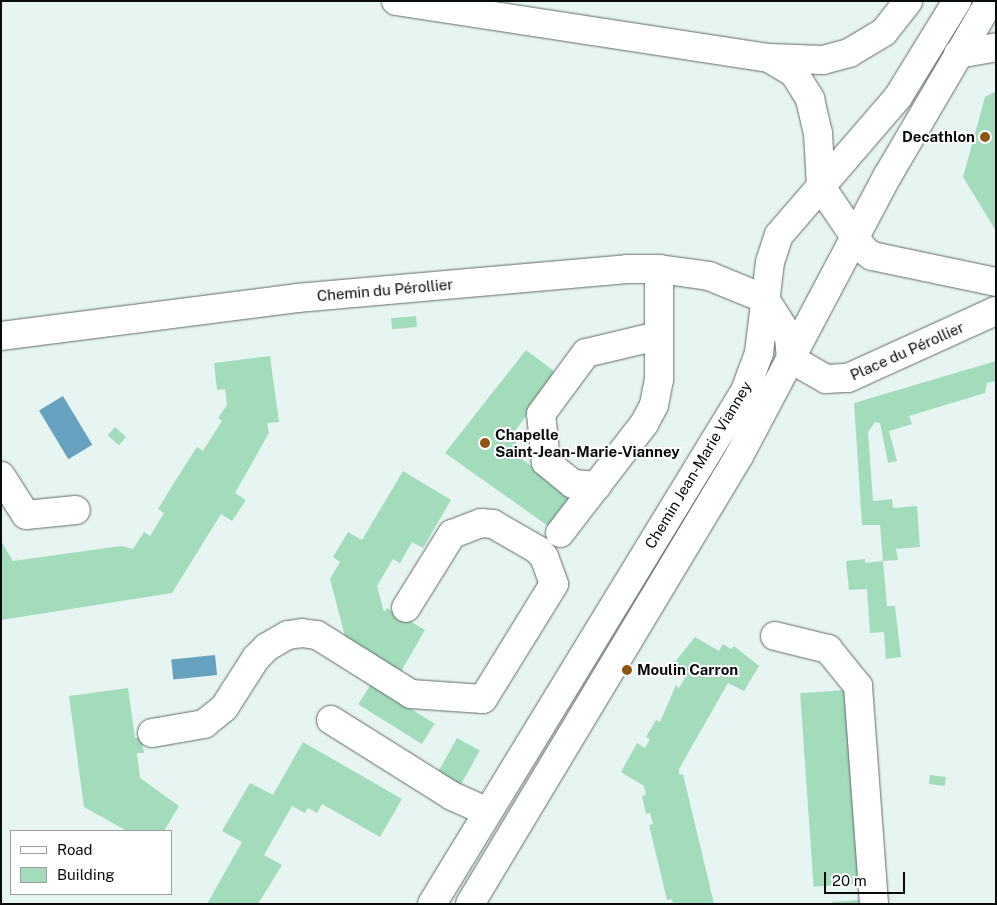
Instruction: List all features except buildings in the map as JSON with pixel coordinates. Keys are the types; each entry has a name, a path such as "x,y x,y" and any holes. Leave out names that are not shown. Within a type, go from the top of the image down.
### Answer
{"street":[{"path":"396,1 769,58 823,60 849,53 884,32 908,1"},
{"name":"Chemin Jean-Marie Vianney","path":"432,904 745,391 759,353 770,262 779,235 898,97 957,1"},
{"name":"Chemin Jean-Marie Vianney","path":"470,904 738,456 856,236 958,54 990,1"},
{"path":"958,54 996,48"},
{"path":"769,58 794,73 816,113 821,187 872,256 996,282"},
{"path":"560,533 644,424 654,405 659,380 659,269"},
{"name":"Chemin du Pérollier","path":"1,336 297,298 659,269 709,276 765,299"},
{"path":"765,299 789,337 791,359"},
{"name":"Place du Pérollier","path":"791,359 826,379 848,378 996,311"},
{"path":"597,486 573,484 546,462 540,414 586,353 658,336"},
{"path":"1,476 26,515 76,510"},
{"path":"152,733 204,724 224,708 256,658 267,647 288,636 302,633 317,635 411,694 483,699 554,584 544,557 538,550 493,524 481,522 452,534 406,608"},
{"path":"775,636 828,649 858,686 874,904"},
{"path":"331,720 452,796 488,812"}],"water":[{"path":"63,396 92,445 68,459 39,410"},
{"path":"215,655 217,675 173,679 171,660"}],"place":[{"name":"Decathlon","path":"985,137"},
{"name":"Chapelle Saint-Jean-Marie-Vianney","path":"485,443"},
{"name":"Moulin Carron","path":"627,670"}]}
